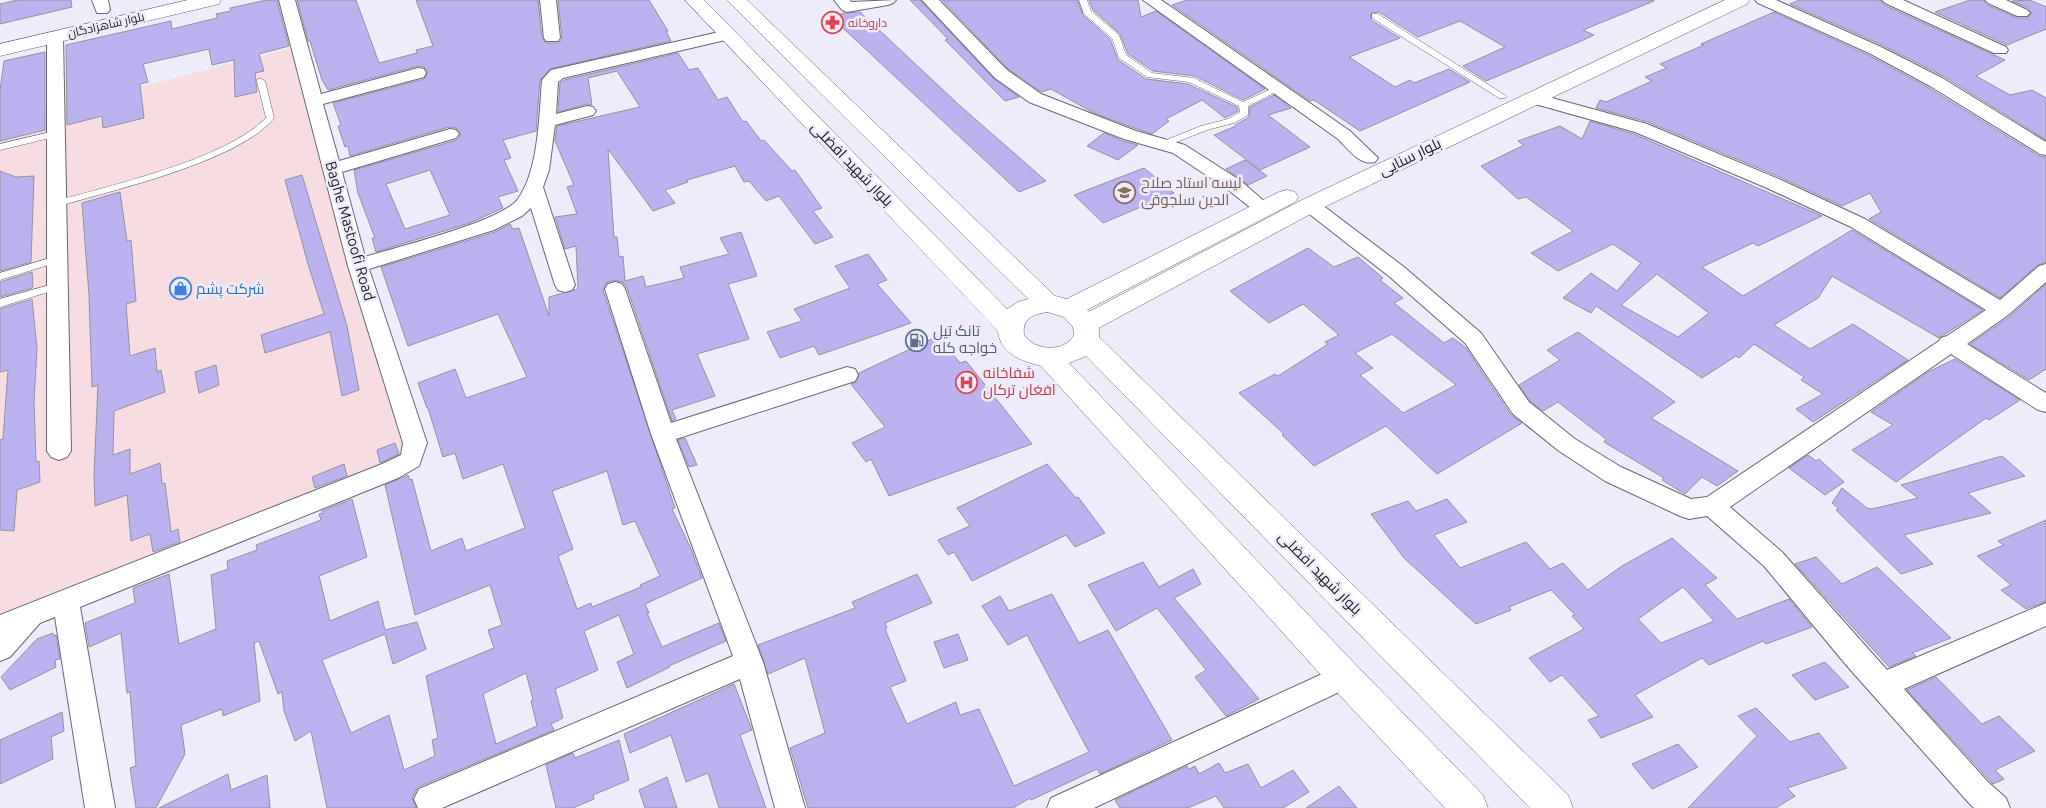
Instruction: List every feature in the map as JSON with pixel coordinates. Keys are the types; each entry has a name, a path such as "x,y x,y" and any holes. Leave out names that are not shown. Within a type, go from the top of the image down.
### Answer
{"main road":[{"name":"بلوار شاهزادگان","path":"0,34 101,5 148,0"},
{"name":"بلوار شاهزادگان","path":"0,50 212,0"},
{"name":"بلوار شهید افضلی","path":"694,0 1009,327"},
{"name":"بلوار شهید افضلی","path":"736,0 1072,319 1555,808"},
{"name":"بلوار سنایی","path":"1072,319 1263,208 1704,0"},
{"name":"بلوار سنایی","path":"1072,319 1740,0"},
{"path":"1031,306 1072,319 1080,346 1071,352 1048,357 1036,356 1020,348 1010,335 1009,327 1012,319 1018,313 1031,306"},
{"path":"1048,357 1344,676 1470,808"}],"street":[{"name":"Baghe Mastoofi Road","path":"66,601 390,471 411,460 415,443 358,266 287,0"},
{"path":"548,0 552,38"},
{"path":"842,0 847,7 888,0"},
{"path":"930,0 1001,74 1035,98 1130,135 1179,149 1234,185 1263,208"},
{"path":"1763,0 1874,50 1936,82 2046,150"},
{"path":"1890,0 2000,50"},
{"path":"1993,0 2022,13"},
{"path":"1159,1 1344,135 1370,158"},
{"path":"358,266 487,226 515,212 524,204 534,187 540,170 547,122 550,80 557,74 728,35"},
{"path":"55,37 59,450"},
{"path":"314,101 418,73"},
{"path":"1534,98 1641,128 1774,184 1858,223 2001,310"},
{"path":"547,122 587,111"},
{"path":"332,169 450,134"},
{"path":"534,187 565,285"},
{"path":"1310,204 1397,272 1473,338 1521,408 1566,445 1613,474 1689,509 1712,506 1949,343 2001,310 2046,271"},
{"path":"615,289 663,434 749,662 790,808"},
{"path":"1949,343 2044,401"},
{"path":"663,434 847,375"},
{"path":"1712,506 1774,558 1857,657 1978,792 1995,808"},
{"path":"0,627 66,601 100,808"},
{"path":"0,649 35,613"},
{"path":"1883,685 2046,614"},
{"path":"429,799 749,662"},
{"path":"1062,808 1344,676"}],"lane":[{"path":"1083,0 1087,12 1116,37 1122,56 1150,75 1191,80 1243,105"},
{"path":"1374,16 1502,96"},
{"path":"56,204 143,179 188,163 259,132 266,126 270,118 261,81"},
{"path":"1243,105 1278,89"},
{"path":"1164,144 1204,128 1230,121 1245,113 1243,105"},
{"path":"0,147 55,134"},
{"path":"0,277 56,260"},
{"path":"0,303 57,286"}],"shaded area":[{"name":"شرکت پشم","path":"293,48 406,458 0,620 0,120 48,108 65,106"}],"building":[{"path":"18,0 71,0 72,7 0,24 0,4"},
{"path":"267,0 277,0 289,46 259,54 264,71 255,73 257,92 235,97 234,60 212,65 209,49 143,64 148,82 140,84 144,118 103,128 102,116 67,125 66,45 171,21 172,29 217,18 216,14 231,11 230,8"},
{"path":"297,0 356,0 379,63 417,53 416,50 433,46 416,0 538,0 542,38 546,43 558,43 562,39 558,0 649,0 668,31 666,31 671,41 550,69 540,80 536,131 503,140 511,158 504,160 518,191 498,197 503,208 470,223 376,252 372,238 375,238 358,193 354,170 457,140 461,134 456,128 449,127 350,156 348,146 345,147 338,126 341,125 333,103 424,79 428,72 424,67 418,66 328,90 322,80 310,41 308,41","holes":["430,170 450,215 405,229 386,184"]},
{"path":"910,0 920,0 994,79 1019,97 1005,101 945,40 948,39"},
{"path":"942,0 1077,0 1083,15 1110,39 1118,60 1146,79 1188,84 1237,107 1238,111 1225,118 1202,100 1166,119 1169,121 1152,134 1094,113 1051,89 1041,92 1008,69"},
{"path":"1089,0 1138,0 1141,17 1156,11 1265,89 1243,100 1195,76 1153,71 1128,54 1120,34 1093,10"},
{"path":"1187,0 1654,1 1583,30 1594,35 1486,81 1463,66 1505,47 1460,21 1418,37 1379,12 1371,13 1371,20 1400,38 1349,57 1395,87 1410,80 1414,83 1449,69 1470,82 1360,131 1314,100 1310,101 1172,5"},
{"path":"1799,0 1880,0 1884,5 2005,60 1976,76 2010,95 2032,90 2046,98 2046,140 1943,76 1882,45 1790,4"},
{"path":"1970,0 1983,0 1987,5 2017,18 2027,18 2032,13 2028,8 2012,1 2030,0 2046,7 2046,29 2007,45 1935,12"},
{"path":"860,12 958,104 1046,181 1019,192 831,17 844,13"},
{"path":"1774,12 1868,55 1929,88 2039,156 2046,157 2046,262 2038,265 2000,298 1869,219 1881,212 1870,193 1842,206 1782,178 1648,122 1596,108 1600,100 1606,102 1652,81 1645,77 1667,68 1660,64"},
{"path":"45,52 45,130 0,141 0,90 4,61"},
{"path":"678,53 689,70 698,68 718,100 727,97 743,122 746,121 761,141 764,140 792,171 795,170 822,208 813,211 833,237 815,244 779,196 766,201 749,181 744,182 735,166 687,180 688,182 665,190 675,203 653,211 608,149 614,237 617,237 619,257 623,256 625,281 643,276 646,287 684,278 680,267 729,254 720,238 741,232 757,276 728,284 749,339 697,354 715,396 672,410 676,419 672,421 627,288 623,282 614,280 606,283 603,290 675,508 672,509 692,551 702,578 645,604 649,613 647,613 662,647 719,623 726,641 669,666 627,688 617,662 634,654 619,615 584,631 598,670 555,689 563,718 551,724 554,730 418,787 412,798 416,808 327,808 311,731 295,741 284,711 282,692 278,694 259,641 254,643 260,701 223,716 222,709 181,725 185,754 156,808 136,808 130,768 136,766 130,692 127,693 121,633 89,647 85,623 135,603 133,588 169,574 179,644 216,629 211,575 228,569 227,561 257,550 256,545 321,520 319,514 323,513 322,511 352,499 367,557 319,576 330,621 378,601 385,630 417,622 426,649 393,664 385,634 322,660 351,733 389,715 404,770 435,756 432,740 438,738 426,676 494,648 488,630 502,625 490,585 415,615 385,485 408,475 410,480 412,479 431,551 462,538 466,551 525,528 503,464 463,479 455,453 443,457 418,383 455,369 466,398 527,377 498,314 408,346 381,267 495,232 510,224 513,229 519,228 549,316 549,297 578,289 576,246 565,249 555,217 577,214 567,187 574,185 555,141 557,126 640,107 617,71 588,78 592,105 587,104 558,112 560,83 564,80","holes":["607,471 623,525 635,521 660,576 640,585 641,587 592,607 591,603 577,609 558,556 573,549 552,491","526,673 537,726 496,744 483,694"]},
{"path":"1274,95 1291,108 1268,115 1310,147 1260,170 1214,135 1236,126 1249,117 1250,107"},
{"path":"1590,121 1634,134 1822,216 1758,246 1753,243 1702,267 1743,296 1852,230 1983,310 1939,338 1832,276 1818,298 1774,325 1810,349 1853,324 1908,360 1813,422 1796,409 1823,394 1801,380 1804,377 1754,344 1739,358 1736,356 1702,378 1596,306 1591,313 1563,298 1591,273 1617,291 1641,263 1613,244 1558,271 1531,253 1573,231 1526,197 1518,199 1481,166 1524,145 1518,141 1560,126 1582,139","holes":["1657,274 1709,313 1678,337 1621,305"]},
{"path":"1104,133 1138,145 1118,160 1087,146"},
{"path":"1245,160 1267,176 1248,185 1226,169"},
{"path":"1144,168 1174,193 1103,223 1074,195"},
{"path":"0,171 16,177 34,176 31,262 0,271"},
{"path":"302,175 347,326 359,390 342,396 330,332 265,353 261,335 324,314 285,180"},
{"path":"120,192 127,241 131,240 136,301 126,304 130,356 155,348 157,372 161,370 165,392 114,411 113,455 130,449 130,474 160,463 162,484 165,483 171,532 178,529 180,542 153,552 150,534 131,541 127,495 95,506 94,475 98,385 92,387 89,295 82,203"},
{"path":"1308,248 1334,267 1358,257 1383,278 1380,280 1403,298 1394,303 1444,343 1453,338 1466,348 1511,415 1522,423 1437,474 1386,426 1314,466 1282,435 1284,434 1239,393 1275,374 1278,376 1328,344 1325,342 1339,335 1303,304 1269,323 1230,291","holes":["1392,334 1456,385 1403,413 1360,375 1373,368 1355,353"]},
{"path":"868,254 887,280 877,284 911,323 819,355 814,346 780,358 767,332 802,321 794,309 850,288 835,266"},
{"path":"32,272 32,288 0,297 0,282"},
{"path":"2046,284 2046,369 2029,380 1970,344 2009,317"},
{"path":"32,299 37,349 34,401 36,462 39,461 40,482 17,490 14,531 0,530 0,440 3,439 8,370 0,372 0,309"},
{"path":"1578,332 1675,402 1651,418 1738,471 1717,486 1702,477 1685,494 1662,480 1664,478 1604,442 1606,439 1558,402 1543,411 1530,401 1519,385 1560,360 1547,350"},
{"path":"938,336 960,363 966,361 1032,444 889,496 871,459 866,462 852,443 885,427 851,384 857,382 859,373"},
{"path":"1955,359 2020,400 1989,420 1986,418 1896,482 1852,450 1893,425 1871,412 1928,372"},
{"path":"216,365 219,385 199,393 195,372"},
{"path":"685,438 697,465 689,467 678,440"},
{"path":"395,443 399,454 380,463 377,450"},
{"path":"1808,455 1816,461 1819,459 1844,482 1825,495 1789,468"},
{"path":"2002,456 2025,476 1968,493 1991,513 1904,535 1933,564 1901,574 1836,510 1839,509 1832,503 1842,488 1867,508 1872,509 1918,498 1901,485"},
{"path":"344,464 347,476 315,488 312,477"},
{"path":"1047,464 1076,498 1078,497 1105,533 1075,547 1066,535 972,581 954,552 948,555 938,540 970,526 957,508"},
{"path":"1447,499 1467,522 1434,535 1460,568 1526,542 1550,569 1563,563 1588,590 1622,566 1672,538 1717,578 1705,585 1737,619 1789,599 1812,627 1766,644 1763,641 1709,665 1702,658 1635,695 1653,717 1601,738 1588,720 1599,716 1562,675 1550,682 1529,658 1584,629 1572,616 1575,615 1551,590 1509,607 1511,610 1476,624 1404,558 1371,514 1408,501 1416,511","holes":["1683,587 1714,621 1661,643 1638,619"]},
{"path":"2046,520 2046,601 2026,609 2001,590 2011,585 1977,556 2004,545 1998,541"},
{"path":"1816,557 1842,584 1877,567 1951,638 1912,653 1916,656 1889,667 1795,564"},
{"path":"1143,562 1159,587 1193,569 1201,584 1174,598 1259,699 1226,716 1195,677 1206,670 1157,608 1116,631 1088,585"},
{"path":"917,574 932,603 885,623 887,628 885,629 906,681 890,687 907,724 956,702 960,715 979,709 1014,786 1089,752 1027,635 1008,645 982,606 1000,596 1009,611 1052,594 1079,643 1108,630 1172,740 1100,774 1097,769 1031,800 1030,798 1013,808 808,808 790,748 825,733 805,658 768,674 758,645 855,608 852,602"},
{"path":"53,633 53,636 56,635 60,659 55,660 56,667 10,690 1,677 37,639"},
{"path":"958,634 968,660 944,668 934,642"},
{"path":"1825,662 1849,687 1815,700 1792,675"},
{"path":"1936,677 1982,724 1999,716 2035,751 1995,770 2004,779 1993,784 1907,690"},
{"path":"734,684 752,730 740,735 766,808 719,808 708,773 686,782 671,735 630,753 624,734"},
{"path":"1756,708 1790,742 1819,733 1847,768 1787,788 1795,796 1776,808 1688,808 1757,736 1738,716"},
{"path":"62,712 64,731 51,737 53,759 0,784 0,740"},
{"path":"619,740 629,780 593,795 594,799 573,808 556,808 546,765 573,753 575,758"},
{"path":"1678,744 1698,767 1652,789 1632,764"},
{"path":"1219,763 1225,773 1248,764 1261,788 1293,770 1309,792 1283,808 1224,808 1216,796 1188,808 1120,808 1115,800 1187,766 1189,769 1195,766 1199,774"},
{"path":"228,774 231,790 267,775 270,808 159,808"},
{"path":"667,777 677,808 645,808 639,790"},
{"path":"1339,786 1357,808 1306,808"}],"place":[{"name":"داروخانه","path":"832,23"},
{"name":"لیسه استاد صلاح الدین سلجوقی","path":"1125,192"},
{"name":"شرکت پشم","path":"180,289"},
{"name":"تانک تیل خواجه کله","path":"917,340"},
{"name":"شفاخانه افغان ترکان","path":"967,382"}]}
